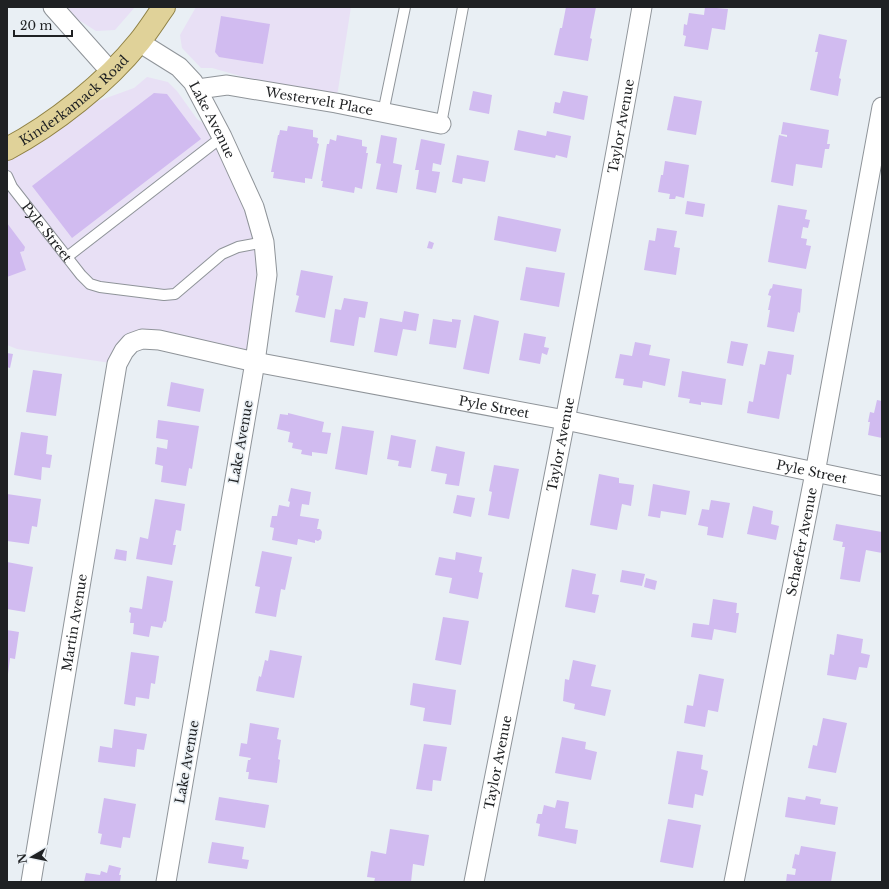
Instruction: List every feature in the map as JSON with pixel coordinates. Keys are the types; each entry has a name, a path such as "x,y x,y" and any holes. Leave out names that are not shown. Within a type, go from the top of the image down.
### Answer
{"main road":[{"name":"Kinderkamack Road","path":"7,149 25,140 62,114 111,72 139,42 164,7"}],"street":[{"path":"53,7 111,72"},
{"name":"Taylor Avenue","path":"474,882 565,420 642,7"},
{"name":"Lake Avenue","path":"139,42 179,67 198,89 254,207 264,242 267,275 255,362 166,882"},
{"name":"Westervelt Place","path":"198,89 227,85 336,103 441,124"},
{"name":"Schaefer Avenue","path":"734,882 815,473 882,107"},
{"name":"Pyle Street","path":"117,364 131,343 142,339 159,340 255,362 565,420 882,486"},
{"name":"Martin Avenue","path":"31,882 117,364"}],"lane":[{"path":"383,113 405,7"},
{"path":"441,124 463,7"},
{"path":"67,257 222,138"},
{"name":"Pyle Street","path":"7,176 12,187 67,257 90,284 100,287 164,295 175,294 222,254 238,247 264,242"}],"shaded area":[{"path":"58,7 135,7 115,30 96,31"},
{"path":"196,7 351,7 336,103 212,68 201,68 182,48 180,35"},
{"path":"147,77 168,82 177,91 197,119 222,137 259,223 255,362 142,339 117,364 17,349 7,345 7,149 62,114 134,88"}],"building":[{"path":"566,7 596,7 590,38 592,39 588,61 554,55 560,28 562,28"},
{"path":"705,7 728,9 725,30 712,28 708,50 684,46 686,36 683,35 684,24 687,25 689,13 704,15"},
{"path":"221,16 270,24 263,64 219,57 215,52"},
{"path":"819,34 847,40 839,78 841,79 838,96 810,90 818,52 815,52"},
{"path":"473,91 492,95 489,114 469,110"},
{"path":"563,91 588,96 584,120 553,113 555,102 560,103"},
{"path":"154,93 167,94 201,139 72,238 32,186"},
{"path":"674,96 702,101 696,135 667,130"},
{"path":"783,122 829,130 827,144 830,144 829,149 825,149 822,168 796,164 793,186 771,182 779,135 787,137 787,135 781,134"},
{"path":"288,126 313,130 313,137 318,138 317,143 319,144 312,179 305,178 305,183 273,178 274,172 271,172 278,135 280,130 287,131"},
{"path":"518,130 546,136 547,131 571,136 567,158 556,155 555,158 514,150"},
{"path":"337,135 362,140 362,146 367,147 366,153 368,153 362,189 355,187 354,193 322,187 323,181 321,181 327,144 329,144 330,139 336,141"},
{"path":"381,135 397,138 393,163 402,165 397,193 376,189 381,164 376,163"},
{"path":"421,139 445,144 441,165 433,163 432,171 440,172 436,193 416,189 419,170 415,170"},
{"path":"457,155 489,161 485,182 463,178 462,184 452,182"},
{"path":"665,161 689,165 684,198 676,196 675,199 669,199 670,194 658,192"},
{"path":"687,201 705,204 703,217 685,214"},
{"path":"778,205 807,210 805,219 810,220 808,228 803,227 801,238 807,239 806,245 811,246 806,269 768,262"},
{"path":"498,216 561,229 556,252 494,240"},
{"path":"7,223 25,247 24,251 20,252 26,270 7,277"},
{"path":"657,228 677,231 674,247 680,248 676,275 644,270 649,240 655,241"},
{"path":"429,241 434,243 432,249 427,248"},
{"path":"526,267 565,273 559,307 520,300"},
{"path":"301,270 333,276 325,318 295,312 299,296 296,295"},
{"path":"773,284 802,289 800,313 798,312 794,332 767,327 771,296 768,295"},
{"path":"344,298 368,302 365,318 359,317 354,346 330,342 335,309 341,310"},
{"path":"404,311 419,314 416,331 403,329 397,356 374,352 380,318 402,322"},
{"path":"474,315 499,321 489,374 463,369"},
{"path":"433,319 452,322 452,319 461,320 456,348 429,344"},
{"path":"524,333 546,337 544,347 549,348 547,355 542,353 540,364 519,360"},
{"path":"731,341 748,344 743,366 727,363"},
{"path":"635,342 651,345 649,355 670,359 665,386 643,381 642,388 623,385 624,379 615,378 620,354 632,356"},
{"path":"768,351 794,355 791,375 787,374 779,419 747,413 749,401 753,402 760,364 765,365"},
{"path":"7,353 13,354 10,368 7,367"},
{"path":"33,370 62,374 56,416 26,412"},
{"path":"682,371 726,379 722,405 701,402 701,405 689,403 690,399 678,397"},
{"path":"171,382 204,389 200,412 167,406"},
{"path":"877,400 882,401 882,438 868,435 870,412 874,413"},
{"path":"288,413 324,422 322,432 331,433 327,454 312,452 312,456 301,454 302,450 292,448 293,443 288,442 290,432 277,429 280,414 288,415"},
{"path":"158,420 199,426 192,469 189,468 186,486 161,482 163,466 155,464 157,447 167,449 168,440 156,438"},
{"path":"342,426 374,431 367,475 335,469"},
{"path":"21,432 48,436 46,454 52,455 50,468 42,467 41,480 14,475"},
{"path":"391,435 416,440 411,468 398,466 399,461 387,459"},
{"path":"436,446 465,452 459,486 445,484 447,474 431,471"},
{"path":"494,465 519,469 509,519 488,515 492,492 489,491"},
{"path":"599,474 619,478 619,483 634,485 631,506 622,504 617,530 590,525"},
{"path":"653,484 690,491 686,515 661,511 660,518 648,516"},
{"path":"291,488 311,492 309,505 302,504 300,516 319,519 317,529 320,529 322,532 321,539 318,541 315,540 315,543 298,539 297,545 272,540 274,528 270,527 272,516 277,516 279,505 289,507 290,502 288,501"},
{"path":"7,494 41,499 37,527 32,526 29,544 7,541"},
{"path":"457,495 475,498 471,517 453,513"},
{"path":"155,499 185,504 181,531 176,530 173,545 176,545 172,565 136,559 140,537 148,539"},
{"path":"711,500 730,503 723,538 707,535 708,527 698,525 702,509 709,510"},
{"path":"753,506 773,511 771,524 779,526 776,540 747,534"},
{"path":"836,524 882,532 882,553 866,550 860,582 840,579 845,547 842,547 843,542 833,540"},
{"path":"116,549 127,551 126,561 114,559"},
{"path":"262,551 292,557 285,590 281,589 276,617 255,613 260,587 255,586"},
{"path":"456,552 482,557 479,572 483,573 478,599 449,593 452,578 435,575 439,557 455,560"},
{"path":"7,562 33,567 25,612 7,609"},
{"path":"572,569 596,574 592,594 599,595 595,613 565,607"},
{"path":"622,570 645,574 642,586 620,582"},
{"path":"147,576 173,581 166,622 164,621 162,628 151,626 149,637 133,634 134,623 130,623 131,613 129,612 130,607 142,609"},
{"path":"646,578 657,581 655,590 644,587"},
{"path":"713,599 737,603 736,613 739,613 736,633 714,629 712,640 691,637 693,623 709,625"},
{"path":"443,617 469,621 461,665 435,660"},
{"path":"7,630 19,632 15,659 10,658 8,674"},
{"path":"837,634 863,639 861,653 870,655 867,668 859,667 856,680 827,675 830,654 834,655"},
{"path":"270,650 302,656 294,698 256,691 259,676 261,677 265,660 268,661"},
{"path":"131,652 159,656 155,684 151,683 149,699 136,697 135,706 124,704"},
{"path":"573,660 596,665 591,686 611,690 605,716 574,709 575,704 563,701 565,679 569,680"},
{"path":"699,674 724,679 718,712 708,710 705,727 684,723 687,705 693,706"},
{"path":"413,683 456,690 451,725 423,721 425,708 410,705"},
{"path":"823,718 847,723 836,773 808,768 813,745 817,746"},
{"path":"250,723 279,728 277,739 281,740 278,759 280,760 277,783 248,779 249,772 246,772 248,760 251,758 239,756 241,743 247,744"},
{"path":"114,729 147,734 144,750 137,749 135,767 98,762 100,746 112,748"},
{"path":"562,737 586,742 585,749 597,752 591,780 555,773"},
{"path":"424,744 447,747 441,781 433,780 432,791 416,789"},
{"path":"677,751 703,755 701,769 708,771 703,796 695,794 693,808 668,804"},
{"path":"806,796 821,799 820,804 838,807 835,825 785,817 788,797 805,800"},
{"path":"219,797 269,805 265,828 215,820"},
{"path":"104,798 136,804 130,838 123,837 121,848 100,844 102,834 98,833"},
{"path":"557,800 569,802 565,828 578,830 576,844 538,836 540,824 536,823 538,814 542,814 544,805 555,808"},
{"path":"668,819 701,825 693,868 660,862"},
{"path":"390,829 429,835 424,866 413,864 411,882 374,882 375,878 367,877 371,851 386,854"},
{"path":"212,842 244,847 242,859 249,860 247,869 208,863"},
{"path":"801,846 836,852 831,882 786,882 787,874 795,875 796,869 792,868 795,854 799,855"},
{"path":"109,865 121,868 119,875 121,875 120,882 84,882 86,873 100,875 101,871 107,873"}]}
